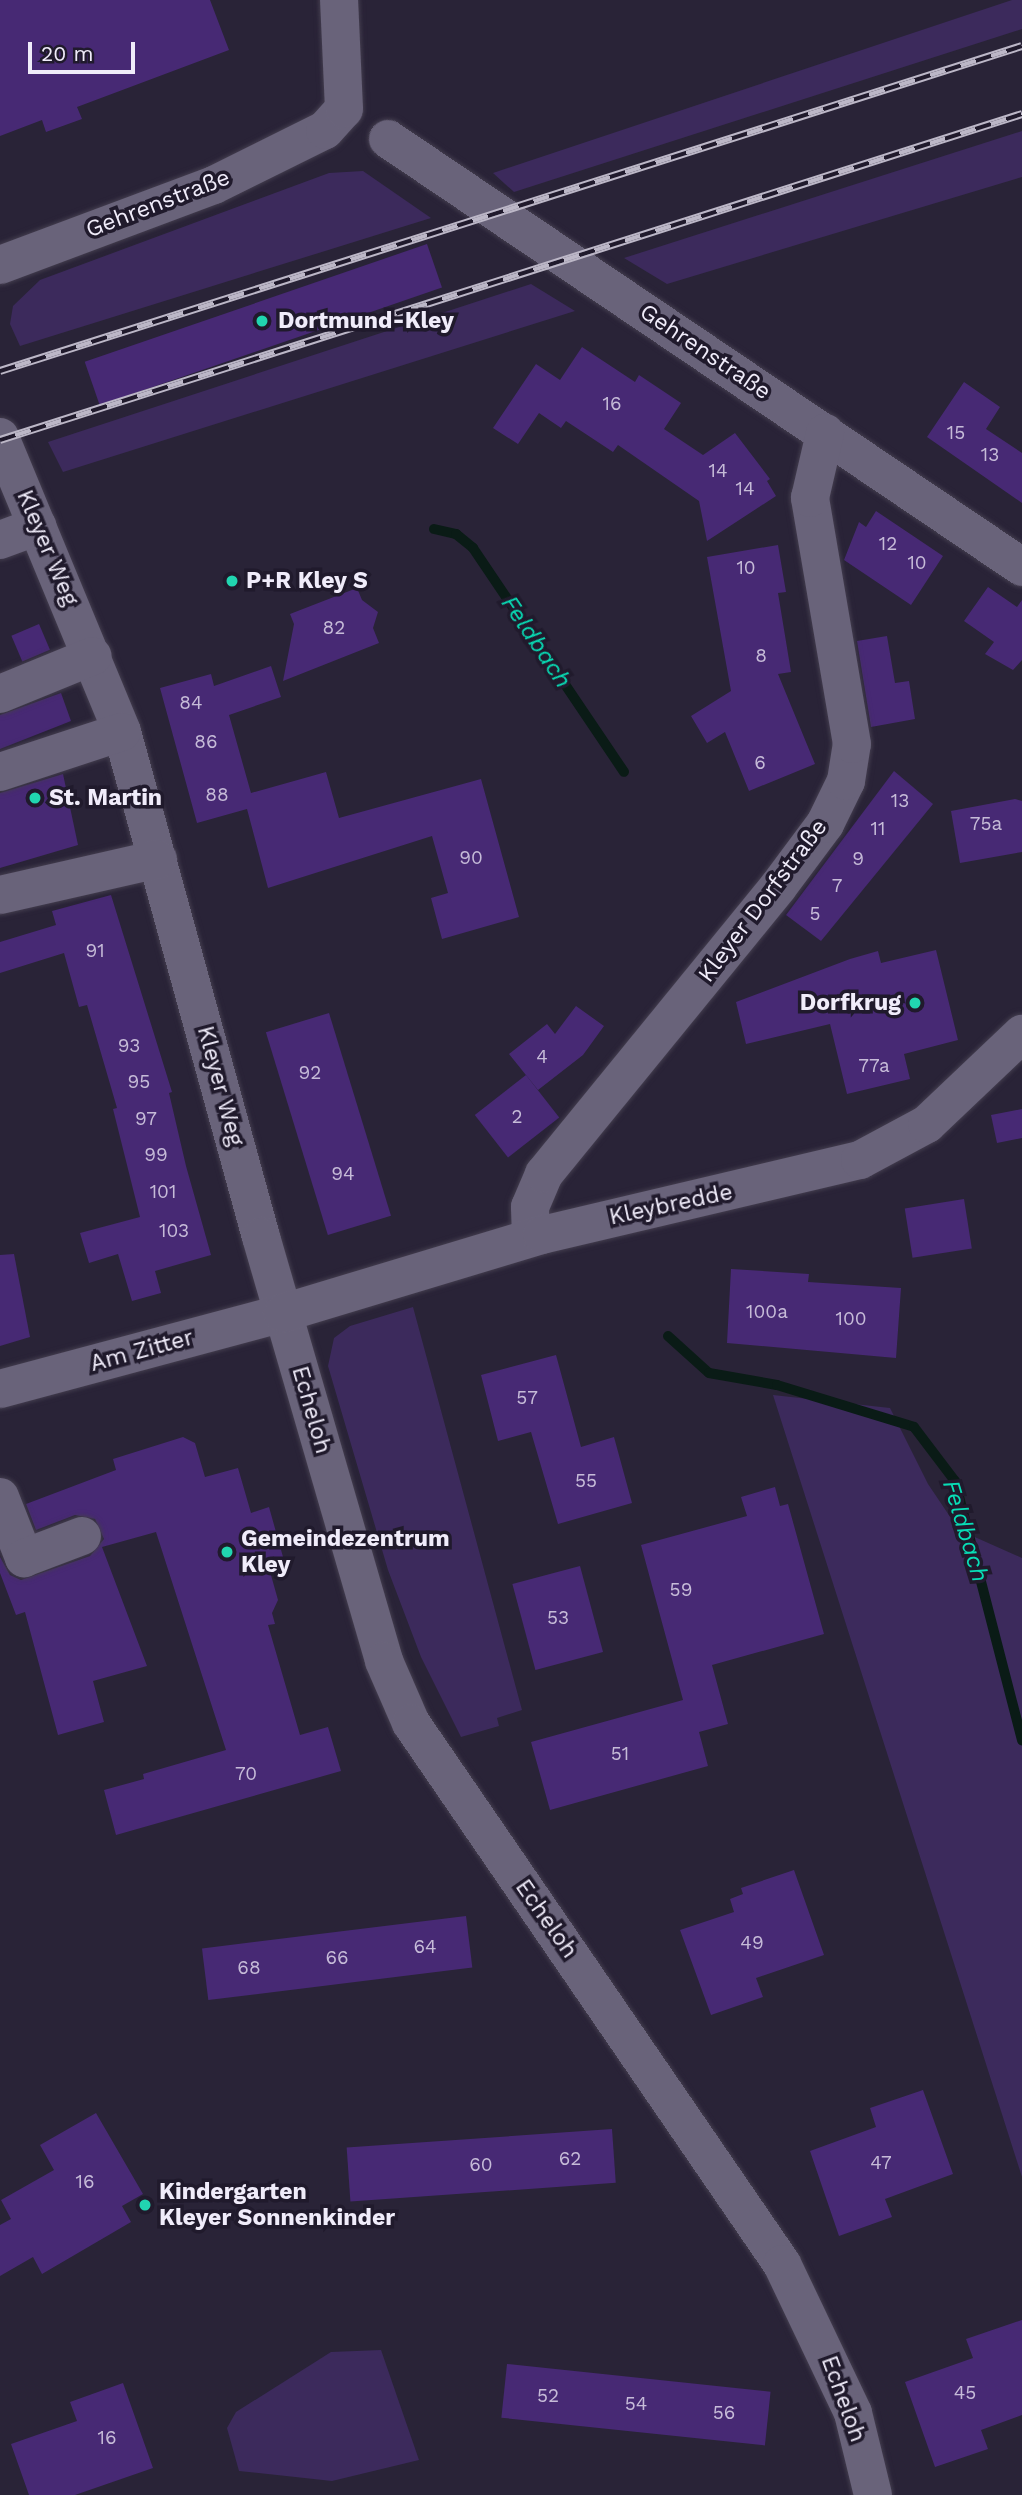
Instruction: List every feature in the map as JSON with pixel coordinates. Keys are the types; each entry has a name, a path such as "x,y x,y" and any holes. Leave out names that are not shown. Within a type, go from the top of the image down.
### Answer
{"street":[{"name":"Gehrenstraße","path":"0,265 214,185 325,130 344,108 339,0"},
{"name":"Gehrenstraße","path":"388,139 1022,567"},
{"name":"Kleyer Dorfstraße","path":"531,1237 530,1207 544,1174 778,887 825,824 846,781 852,744 810,498 825,433"},
{"name":"Kleyer Weg","path":"0,437 93,656 122,732 283,1313"},
{"path":"0,540 38,526"},
{"path":"0,694 93,656"},
{"path":"0,772 122,732"},
{"path":"0,895 158,859"},
{"name":"Kleybredde","path":"283,1313 531,1237 860,1160 927,1124 1022,1034"},
{"name":"Am Zitter","path":"0,1389 283,1313"},
{"name":"Echeloh","path":"283,1313 367,1608 411,1723 782,2264 853,2413 873,2495"},
{"path":"0,1497 24,1558 82,1536"}],"shaded area":[{"path":"1012,0 1022,0 1022,29 514,192 493,173"},
{"path":"1022,131 1022,177 667,284 624,258"},
{"path":"363,171 431,218 20,346 10,324 13,306 40,280 329,173"},
{"path":"531,284 575,311 63,472 48,442"},
{"path":"413,1307 522,1710 497,1718 499,1726 461,1737 421,1657 388,1570 328,1366 334,1338 350,1326"},
{"path":"773,1395 890,1408 928,1484 959,1530 1022,1558 1022,2177"},
{"path":"381,2350 419,2460 332,2481 239,2471 227,2428 236,2412 331,2352"}],"building":[{"path":"0,0 210,0 229,50 77,107 82,119 46,132 42,120 0,136"},
{"path":"427,244 442,287 100,405 85,362"},
{"path":"582,347 635,382 639,375 681,403 664,429 703,455 735,433 770,479 767,481 776,496 707,541 699,501 618,445 613,452 566,421 561,428 539,413 518,444 493,428 536,364 560,380"},
{"path":"964,382 1000,407 986,429 1022,453 1022,503 927,437"},
{"path":"876,511 943,556 911,605 844,560 859,522 866,527"},
{"path":"778,545 786,592 778,593 791,672 778,674 815,764 749,791 725,732 707,743 691,716 731,691 707,557"},
{"path":"988,587 1017,607 1022,600 1022,660 1013,670 985,654 994,642 964,621"},
{"path":"357,588 362,600 378,612 373,628 379,643 283,681 294,624 290,614"},
{"path":"39,624 50,650 22,661 11,636"},
{"path":"887,636 895,683 909,681 915,719 871,727 857,641"},
{"path":"271,666 281,697 229,715 251,793 326,772 339,818 481,779 519,917 442,939 431,898 448,893 432,836 268,888 247,809 197,823 160,688 211,674 214,686"},
{"path":"61,693 71,721 0,749 0,715"},
{"path":"894,771 933,804 821,941 786,915"},
{"name":"St. Martin","path":"63,774 78,845 0,868 0,793"},
{"path":"1015,799 1022,801 1022,852 960,863 951,811"},
{"path":"111,895 172,1092 169,1093 186,1166 211,1255 155,1271 161,1293 132,1301 118,1254 89,1263 80,1233 140,1217 113,1109 117,1108 87,1005 79,1007 64,953 0,973 0,942 56,925 52,911"},
{"path":"936,950 958,1040 904,1054 910,1079 847,1094 830,1024 746,1044 736,1002 878,951 881,963"},
{"path":"576,1006 604,1026 583,1055 538,1090 509,1054 547,1024 555,1034"},
{"path":"329,1013 391,1216 328,1235 266,1032"},
{"path":"526,1075 559,1118 508,1158 475,1115"},
{"path":"1022,1109 1022,1138 997,1143 991,1115"},
{"path":"964,1199 972,1248 913,1258 905,1208"},
{"path":"14,1254 30,1337 0,1346 0,1255"},
{"path":"731,1269 809,1274 808,1282 901,1288 896,1358 727,1343"},
{"path":"556,1355 581,1447 614,1437 632,1503 558,1524 531,1432 498,1441 481,1375"},
{"path":"183,1437 195,1443 205,1477 238,1468 251,1513 269,1507 285,1564 269,1568 278,1600 272,1613 275,1624 268,1625 300,1735 328,1727 341,1771 116,1835 104,1790 144,1779 143,1774 226,1750 156,1532 102,1547 147,1666 93,1681 104,1722 58,1735 25,1612 16,1615 0,1573 0,1557 10,1575 21,1580 90,1556 104,1539 95,1519 75,1515 36,1530 26,1504 116,1470 113,1459"},
{"path":"775,1487 780,1506 788,1504 824,1634 712,1665 728,1724 699,1732 708,1766 550,1810 531,1742 683,1700 641,1545 747,1516 741,1497"},
{"path":"580,1566 603,1652 535,1670 512,1584"},
{"path":"794,1870 824,1955 756,1978 763,1997 711,2015 680,1930 734,1912 730,1899 743,1894 741,1888"},
{"path":"466,1916 472,1968 208,2000 202,1948"},
{"path":"923,2090 953,2174 885,2199 892,2217 839,2236 810,2151 876,2127 870,2108"},
{"path":"96,2113 143,2194 122,2206 131,2222 42,2274 33,2257 0,2276 0,2225 11,2219 1,2200 54,2170 40,2145"},
{"path":"612,2129 616,2183 350,2201 347,2148"},
{"path":"1022,2320 1022,2415 981,2430 988,2449 935,2467 905,2382 973,2358 966,2339"},
{"path":"507,2364 771,2392 765,2445 501,2418"},
{"path":"123,2383 153,2468 75,2495 29,2495 11,2444 77,2421 70,2402"}],"waterway":[{"name":"Feldbach","path":"434,529 456,534 473,548 624,772"},
{"name":"Feldbach","path":"668,1336 709,1373 777,1385 914,1427 955,1481 1022,1740"}],"railway":[{"path":"0,371 1022,46"},
{"path":"0,440 1022,114"}],"place":[{"name":"Dortmund-Kley","path":"262,321"},
{"name":"P+R Kley S","path":"232,581"},
{"name":"St. Martin","path":"35,798"},
{"name":"Dorfkrug","path":"915,1003"},
{"name":"Gemeindezentrum Kley","path":"227,1552"},
{"name":"Kindergarten Kleyer Sonnenkinder","path":"145,2205"}]}
